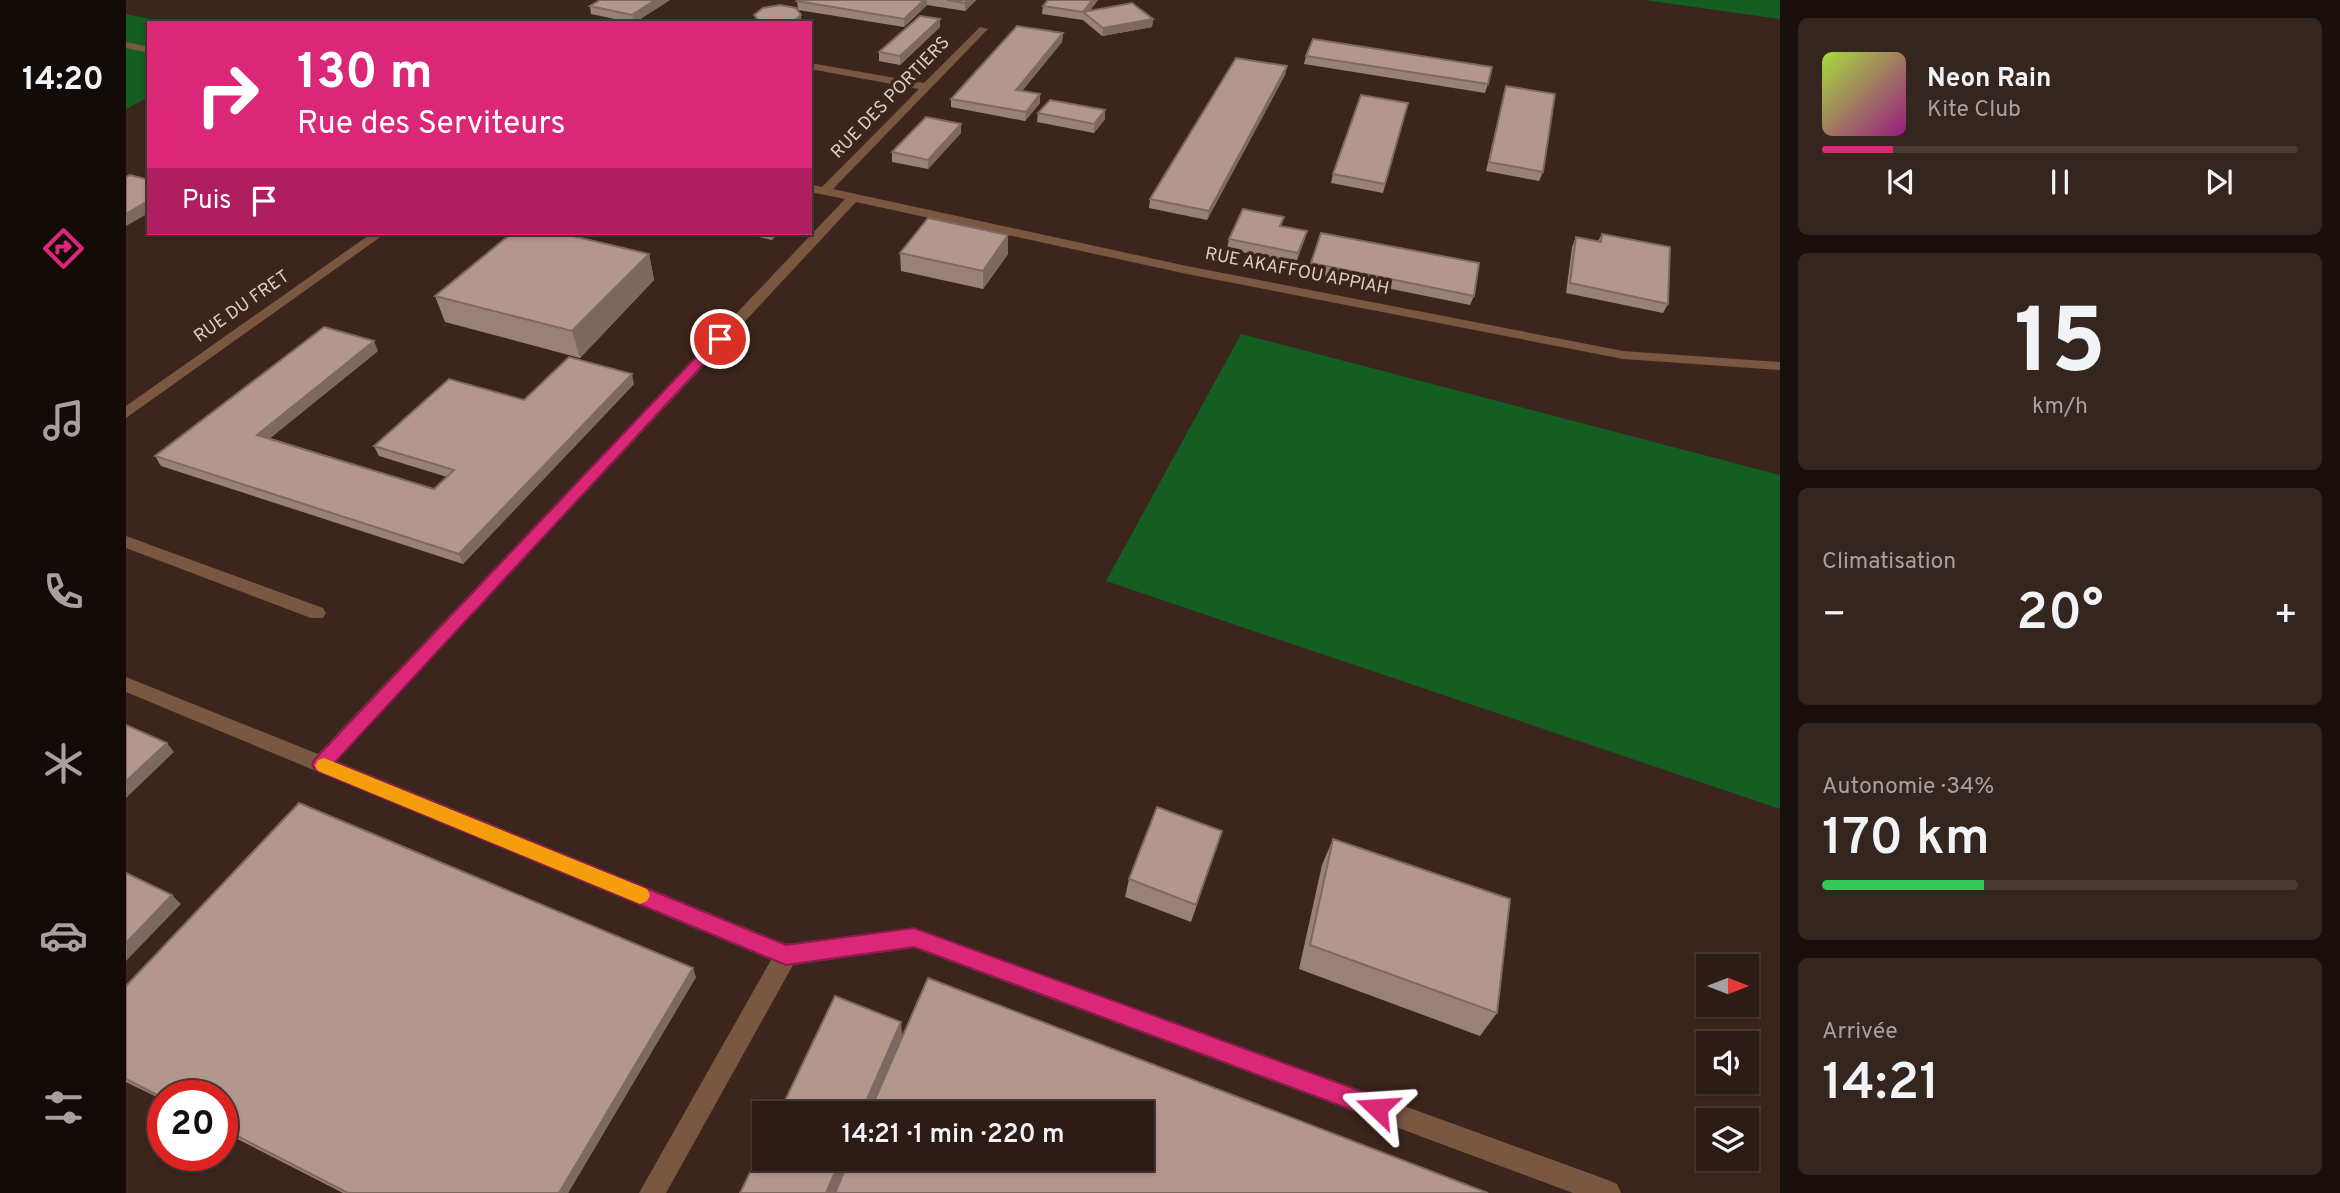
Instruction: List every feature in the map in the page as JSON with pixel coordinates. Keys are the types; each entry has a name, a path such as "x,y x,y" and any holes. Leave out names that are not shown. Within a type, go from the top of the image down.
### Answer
{"lane":[{"name":"RUE DES PORTIERS","path":"825,191 983,29"},
{"path":"126,45 147,50"},
{"path":"812,66 926,87"},
{"name":"RUE AKAFFOU APPIAH","path":"812,188 1188,270 1623,355 1780,366"},
{"path":"321,764 853,198"},
{"name":"RUE DU FRET","path":"126,413 377,235"},
{"path":"126,542 317,613"},
{"path":"126,684 786,955 914,938 1608,1193"},
{"path":"652,1193 786,955"}],"green space":[{"path":"1644,0 1780,0 1780,19"},
{"path":"126,14 160,21 147,21 147,98 126,109"},
{"path":"1241,334 1780,475 1780,809 1106,581"}],"building":[{"path":"600,0 655,0 632,15 590,6"},
{"path":"924,0 904,19 797,1"},
{"path":"947,0 968,0 965,3"},
{"path":"1048,0 1092,0 1083,12 1043,6"},
{"path":"1132,3 1153,19 1103,28 1083,12"},
{"path":"780,5 796,8 801,15 794,21 759,21 754,15 763,8"},
{"path":"920,16 940,19 900,56 879,52"},
{"path":"1017,26 1063,33 1016,90 1040,94 1026,112 951,99"},
{"path":"1313,39 1492,67 1488,84 1306,56"},
{"path":"1236,58 1287,66 1209,211 1150,199"},
{"path":"1506,86 1555,94 1543,172 1489,162"},
{"path":"1361,95 1408,103 1385,184 1333,174"},
{"path":"1050,100 1105,110 1094,124 1038,113"},
{"path":"926,117 961,124 928,160 892,152"},
{"path":"130,175 147,179 147,201 126,214 126,177"},
{"path":"1243,209 1284,217 1280,226 1307,231 1298,253 1229,239"},
{"path":"928,218 1008,235 983,271 900,253"},
{"path":"1321,233 1479,263 1474,296 1311,263"},
{"path":"1602,234 1670,247 1668,304 1570,283 1576,237 1601,242"},
{"path":"510,235 568,235 649,254 572,331 435,296"},
{"path":"324,327 374,341 257,435 434,489 454,470 374,446 449,379 524,400 569,357 632,374 459,554 155,456"},
{"path":"126,725 167,743 126,781"},
{"path":"299,803 693,968 559,1193 348,1193 238,1136 238,1080 147,1080 147,1090 126,1079 126,986"},
{"path":"1157,807 1222,831 1196,905 1129,879"},
{"path":"1333,839 1510,899 1497,1013 1310,945"},
{"path":"126,873 172,895 126,943"},
{"path":"928,978 1488,1193 835,1193 844,1171 1154,1171 1154,1101 874,1101"},
{"path":"835,996 901,1022 866,1101 785,1101"},
{"path":"752,1169 752,1171 835,1171 826,1193 740,1193"}],"slow traffic":[{"path":"324,766 640,895"}],"route":[{"path":"720,339 321,764 786,955 914,938 1377,1108"}]}
